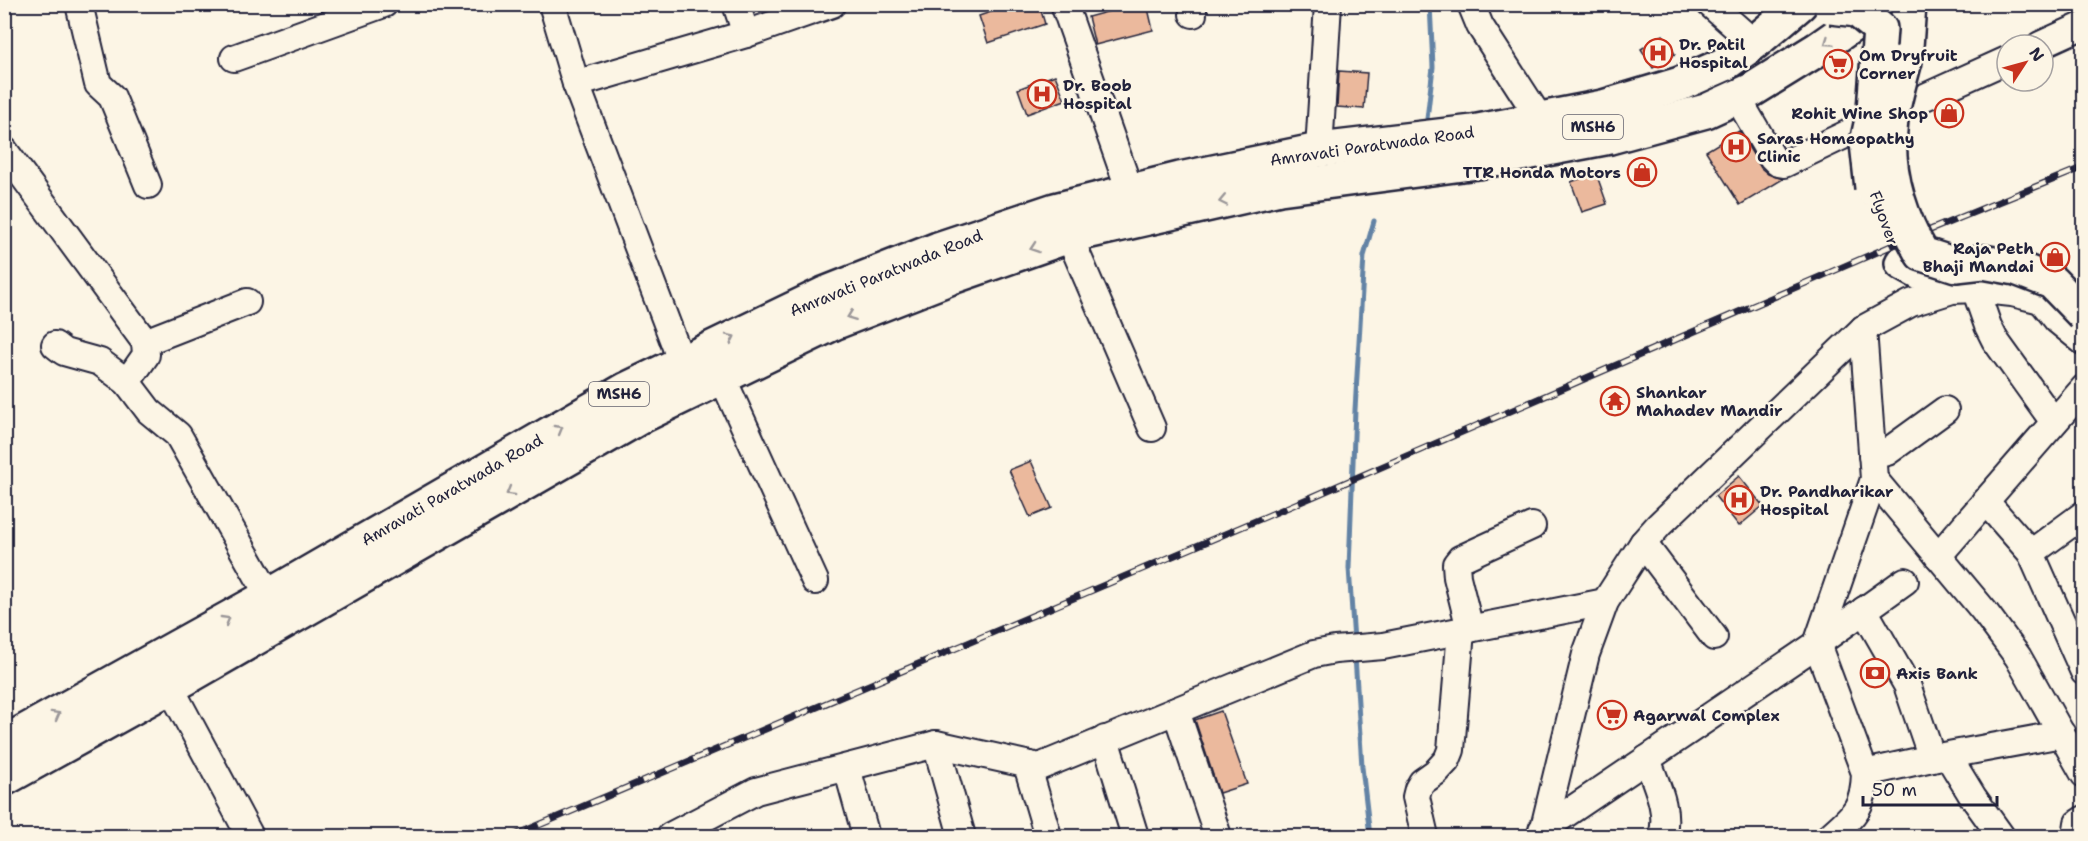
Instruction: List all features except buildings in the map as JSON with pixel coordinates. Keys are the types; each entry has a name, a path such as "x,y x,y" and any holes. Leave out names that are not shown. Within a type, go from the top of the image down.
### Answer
{"main road":[{"name":"MSH6","path":"1303,166 1321,181 1478,162 1610,137 1706,111 1752,90 1818,49 1848,28 1872,4"},
{"name":"Flyover","path":"1909,4 1874,110 1867,142 1872,187 1886,231 1902,262 1920,273 1966,277 1983,262 2016,268 2052,282 2084,315"},
{"name":"Amravati Paratwada Road","path":"1303,166 1498,146 1554,136 1650,113 1682,103 1721,86 1774,53 1822,5"},
{"name":"Amravati Paratwada Road","path":"4,743 268,596 627,389 699,377 824,294 938,249 1055,210 1135,205 1303,166 1603,107 1680,84 1723,65 1754,43 1822,5"},
{"name":"Flyover","path":"1822,5 1857,10 1880,29 1892,56 1890,152 1896,197 1911,235 1922,254 1966,277"},
{"name":"MSH6","path":"7,772 170,687 642,416 699,377 949,278 1069,236 1135,205"}],"street":[{"path":"79,4 98,84 112,97 147,184"},
{"path":"93,4 96,22 114,79 112,97"},
{"path":"552,4 576,84 699,377 816,581"},
{"path":"736,4 746,33"},
{"path":"576,84 746,33 832,4"},
{"path":"1064,4 1135,205"},
{"path":"1303,166 1328,4"},
{"path":"1471,4 1480,26 1540,119"},
{"path":"1710,4 1754,43"},
{"path":"234,58 382,5"},
{"path":"2055,38 2084,25"},
{"path":"1737,97 1772,157 1778,163 1784,164 1916,100 1995,65"},
{"path":"4,150 145,342 146,356 127,382"},
{"path":"1069,236 1152,428"},
{"path":"1966,277 2042,301 2084,308"},
{"path":"1542,833 1586,654 1605,602 1643,543 1863,329 1919,300 1952,290 1966,277"},
{"path":"1966,277 1995,340 2054,422"},
{"path":"2042,301 2057,320 2084,342"},
{"path":"145,342 247,302"},
{"path":"1830,837 1855,814 1865,791 1865,773 1817,644 1873,468 1863,329"},
{"path":"55,345 64,352 100,362 127,382 148,411 178,435 268,596"},
{"path":"1938,556 2084,388"},
{"path":"1873,468 1887,452 1945,410"},
{"path":"1873,468 1938,556 2018,657 2084,774"},
{"path":"1985,501 2031,553 2076,633 2084,672"},
{"path":"2031,553 2084,514"},
{"path":"1425,837 1416,797 1422,782 1447,760 1451,750 1466,630 1456,564 1460,559 1532,526"},
{"path":"1643,543 1714,637"},
{"path":"1542,833 1905,581"},
{"path":"669,837 701,829 756,791 936,744 1039,767 1314,654 1383,646 1605,602"},
{"path":"1864,609 1895,661 1940,757 1973,797 2001,837"},
{"path":"170,687 250,837"},
{"path":"1176,711 1218,837"},
{"path":"1865,773 2062,734"},
{"path":"1105,739 1135,837"},
{"path":"936,744 962,837"},
{"path":"1647,759 1664,809 1665,824 1662,837"},
{"path":"1027,765 1048,837"},
{"path":"847,768 866,837"},
{"path":"2076,837 2078,823 2084,819"}],"waterway":[{"path":"1427,119 1433,67 1430,4"},
{"path":"1354,641 1349,568 1355,410 1364,256 1374,221"},
{"path":"1355,656 1362,767 1370,836"}],"railway":[{"path":"513,836 1312,497 1891,246 2084,167"}],"place":[{"name":"Dr. Patil Hospital","path":"1658,53"},
{"name":"Om Dryfruit Corner","path":"1838,64"},
{"name":"Dr. Boob Hospital","path":"1042,94"},
{"name":"Rohit Wine Shop","path":"1949,113"},
{"name":"Saras Homeopathy Clinic","path":"1736,147"},
{"name":"TTR Honda Motors","path":"1642,172"},
{"name":"Raja Peth Bhaji Mandai","path":"2055,257"},
{"name":"Shankar Mahadev Mandir","path":"1615,401"},
{"name":"Dr. Pandharikar Hospital","path":"1739,500"},
{"name":"Axis Bank","path":"1875,673"},
{"name":"Agarwal Complex","path":"1612,715"}]}
